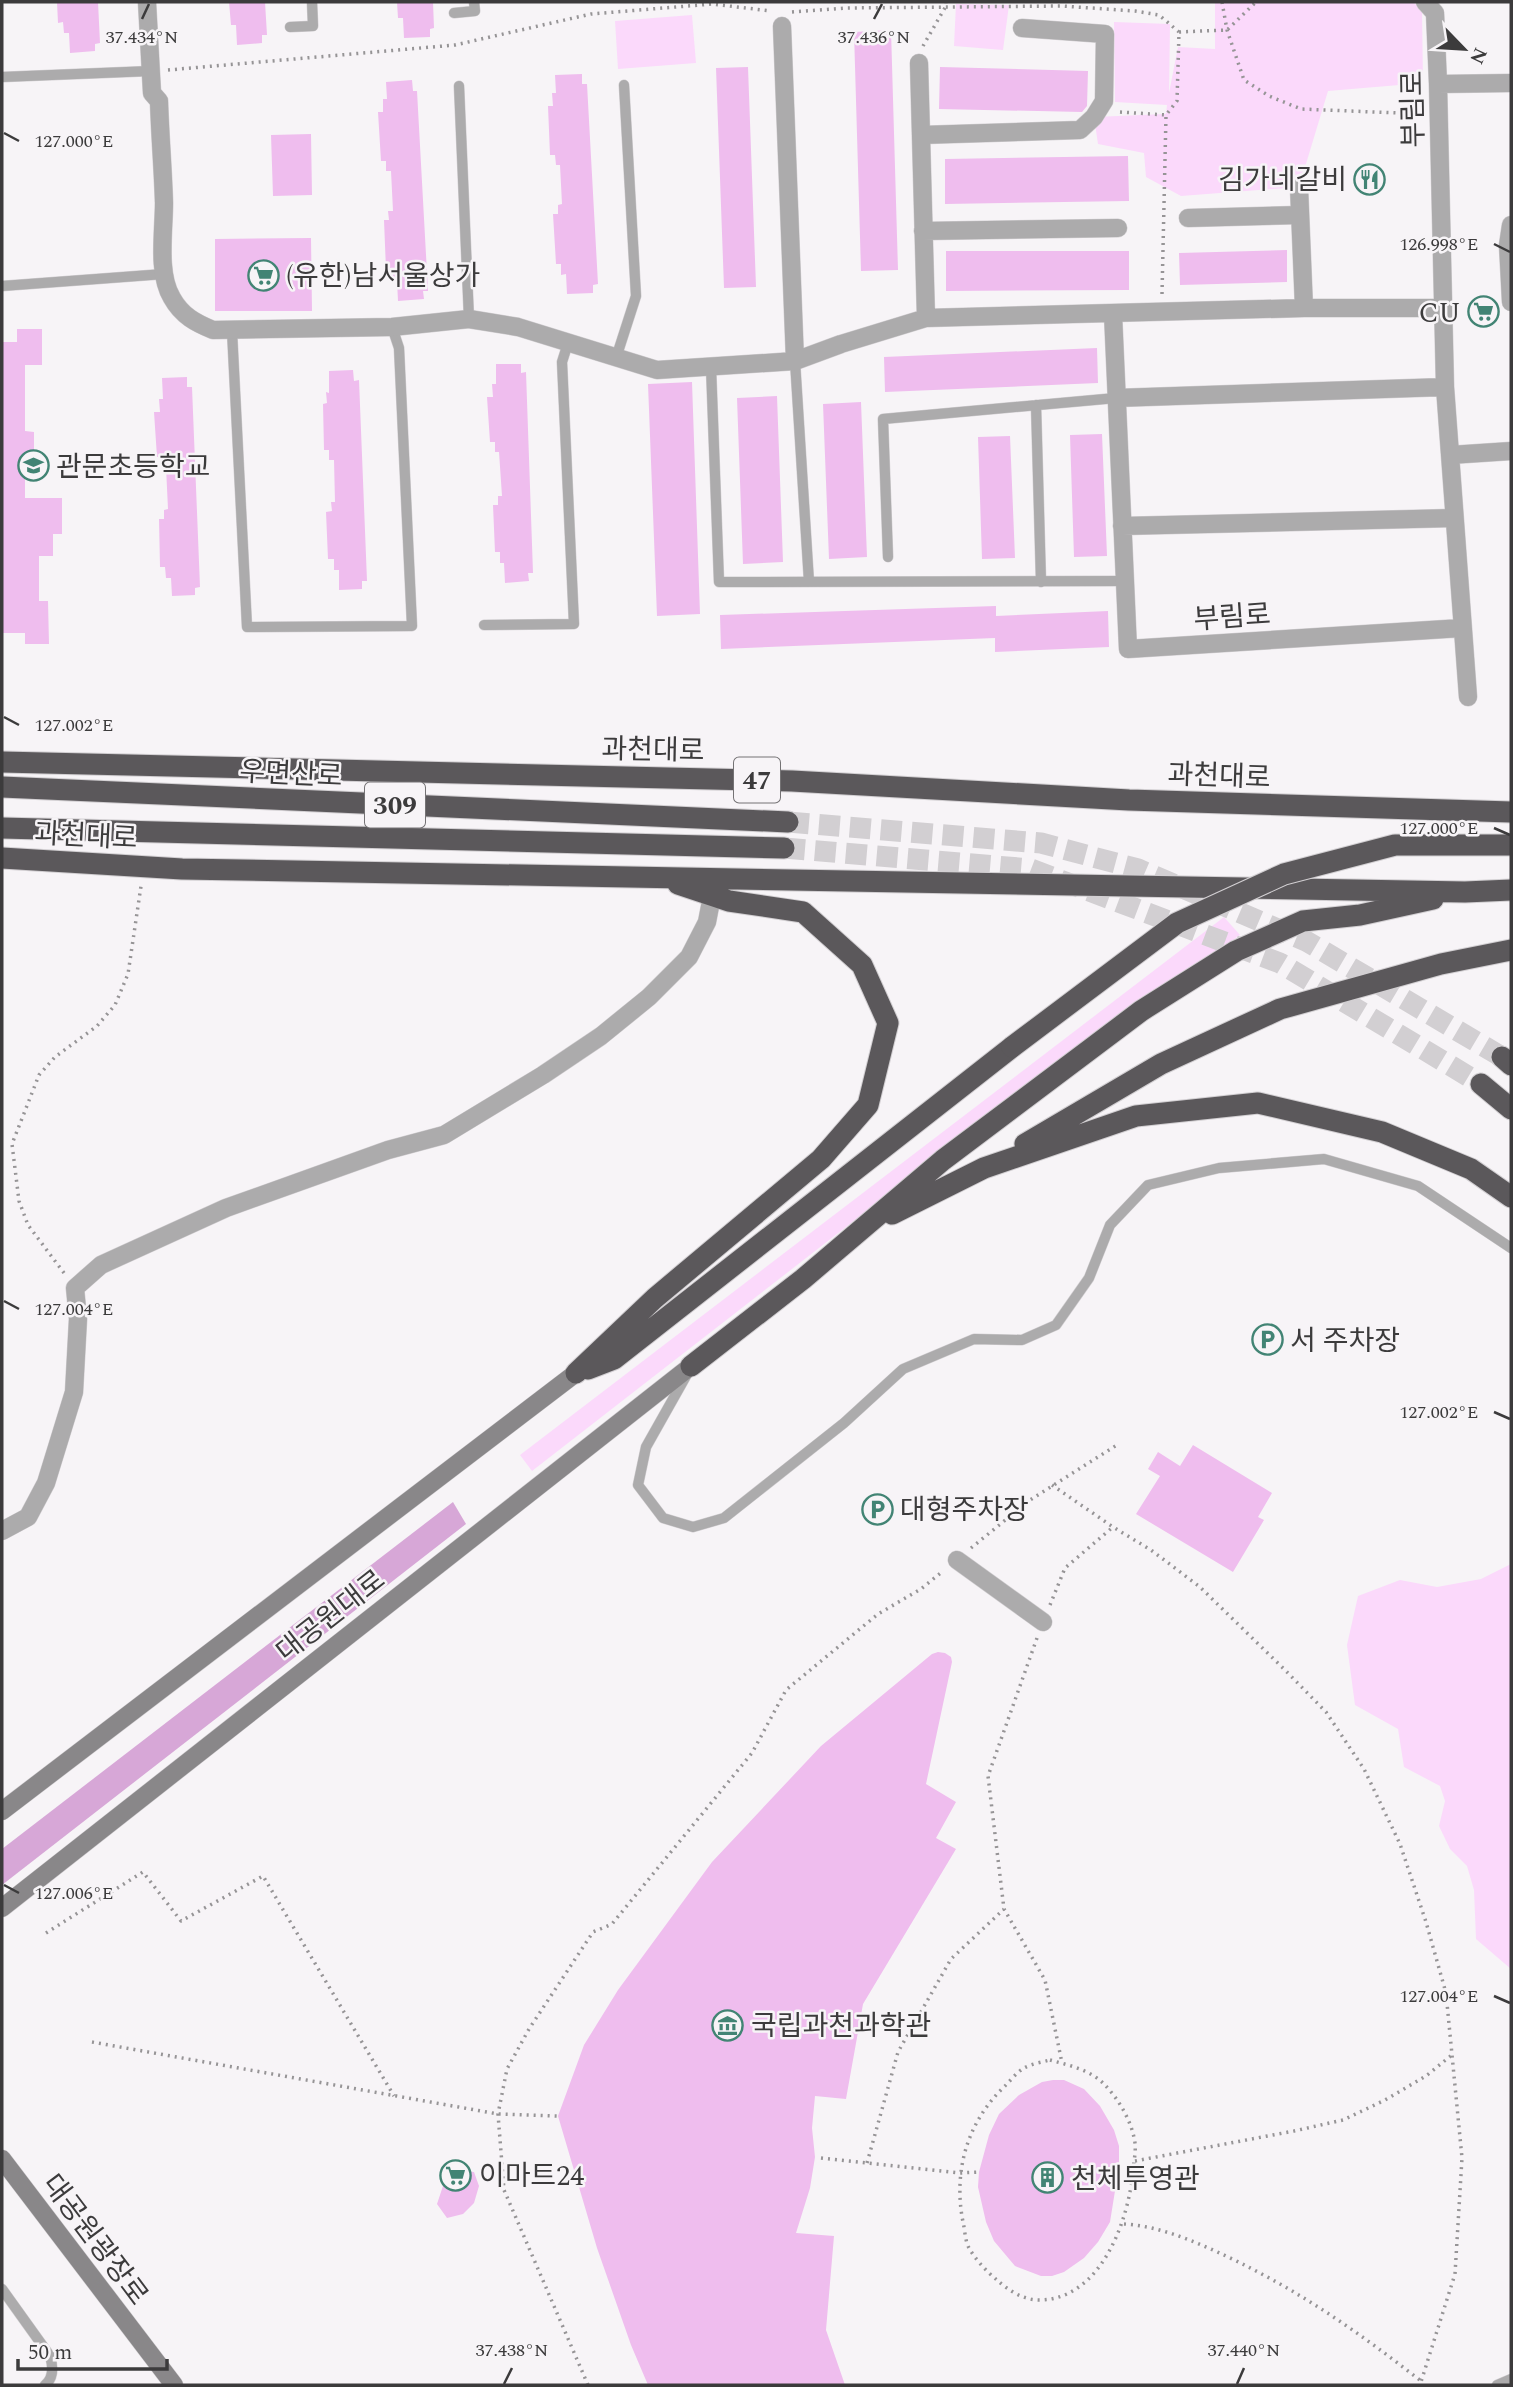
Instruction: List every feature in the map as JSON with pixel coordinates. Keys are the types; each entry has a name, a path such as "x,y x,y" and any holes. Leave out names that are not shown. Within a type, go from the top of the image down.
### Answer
{"highway":[{"name":"과천대로","path":"2,762 792,781 1129,800 1511,812"},
{"name":"우면산로","path":"2,787 788,822"},
{"name":"309","path":"2,828 784,848"},
{"path":"576,1374 614,1359 1012,1047 1177,923 1284,874 1395,845 1511,845"},
{"name":"과천대로","path":"2,858 144,866 660,878 1465,892 1511,890"},
{"path":"576,1374 655,1298 821,1159 868,1105 888,1023 862,965 803,912 729,901 660,878"},
{"path":"691,1366 803,1279 943,1160 1142,1011 1236,951 1303,921 1360,915 1465,892"},
{"path":"862,1229 984,1168 1161,1064 1280,1009 1441,964 1511,950"},
{"path":"1481,1084 1511,1108"},
{"path":"984,1168 1136,1115 1258,1103 1381,1132 1471,1169 1511,1197"}],"street":[{"path":"147,2 152,93 159,101 164,274 170,297 193,322 214,330 392,327 470,319 518,327 657,369 796,362 841,344 926,318 1304,308 1442,308"},
{"name":"부림로","path":"1425,2 1435,13 1445,387 1468,697"},
{"path":"782,26 796,362"},
{"path":"921,135 1080,130 1094,117 1104,101 1105,34 1021,28"},
{"path":"919,63 926,318"},
{"path":"1438,84 1511,83"},
{"path":"1299,187 1304,308"},
{"path":"1188,218 1300,215"},
{"path":"1511,225 1508,245 1511,302"},
{"path":"923,231 1118,228"},
{"name":"부림로","path":"1113,314 1128,649 1462,628"},
{"path":"1116,398 1445,387"},
{"path":"1450,455 1511,451"},
{"path":"1122,526 1454,518"},
{"path":"2,1531 27,1517 46,1483 74,1392 78,1319 75,1288 101,1265 226,1208 388,1150 444,1135 601,1036 649,997 689,957 707,922 712,896"},
{"name":"대공원대로","path":"2,1908 691,1366"},
{"name":"대공원대로","path":"2,1811 576,1374"},
{"path":"957,1560 1043,1622"},
{"path":"2,1918 30,1884"},
{"name":"대공원광장로","path":"3,2158 174,2385"}],"lane":[{"path":"290,27 313,26 312,2"},
{"path":"454,13 475,11 474,2"},
{"path":"2,77 151,71"},
{"path":"616,358 636,296 624,85"},
{"path":"459,86 470,319"},
{"path":"2,286 164,274"},
{"path":"232,331 247,627 412,626 399,348 392,327"},
{"path":"484,625 574,624 562,362 568,343"},
{"path":"796,362 809,582"},
{"path":"711,367 719,582 1124,581"},
{"path":"888,557 883,419 1116,398"},
{"path":"1036,405 1041,582"},
{"path":"691,1366 646,1447 638,1485 663,1518 693,1527 724,1518 844,1423 903,1369 974,1339 1022,1340 1056,1325 1089,1278 1110,1225 1148,1185 1219,1168 1324,1159 1418,1186 1511,1248"},
{"path":"2,2289 50,2356 53,2368 49,2382 45,2385"},
{"path":"1497,2385 1511,2379"}],"path":[{"path":"1124,10 1125,2"},
{"path":"1222,2 1227,30 1244,80 1269,96 1301,109 1439,114"},
{"path":"151,71 455,45 591,14 712,4 780,12 946,4 1036,4 1158,15 1179,32 1227,30 1256,2"},
{"path":"919,63 924,42 946,4"},
{"path":"1161,312 1166,115 1177,101 1179,32"},
{"path":"1098,110 1166,115"},
{"path":"75,1288 28,1225 19,1201 12,1144 39,1075 55,1057 97,1026 115,1005 128,974 144,866"},
{"path":"588,2385 504,2190 498,2114 507,2069 528,2029 593,1932 612,1924 752,1753 786,1690 878,1614 921,1589 1030,1500 1118,1445"},
{"path":"1052,1485 1151,1550 1200,1587 1240,1624 1325,1712 1364,1769 1399,1844 1426,1922 1446,1993 1453,2054 1462,2158 1455,2274 1421,2383 1321,2307 1266,2275 1203,2246 1146,2225 1123,2224"},
{"path":"1062,2063 1045,1980 1004,1909 988,1776 1065,1568 1114,1527"},
{"path":"46,1933 143,1872 181,1921 263,1876 394,2096"},
{"path":"867,2163 898,2052 951,1959 1004,1909"},
{"path":"92,2042 498,2114 558,2116"},
{"path":"1134,2161 1343,2120 1426,2076 1453,2054"},
{"path":"1050,2060 1081,2068 1102,2082 1127,2115 1135,2144 1134,2161 1131,2192 1123,2224 1110,2254 1085,2281 1067,2295 1038,2300 1011,2292 989,2273 968,2247 960,2204 963,2156 972,2130 995,2096 1024,2067 1050,2060"},
{"path":"821,2158 960,2173 979,2172"}],"shaded area":[{"path":"1215,2 1413,2 1422,10 1423,83 1328,91 1299,187 1181,196 1146,177 1144,153 1098,144 1094,117 1166,114 1167,105 1115,102 1114,22 1170,24 1169,93 1178,47 1215,49"},
{"path":"956,4 1009,5 1003,50 954,46"},
{"path":"692,15 696,63 618,69 615,21"},
{"path":"1224,917 1240,935 873,1206 532,1471 520,1455"},
{"path":"453,1502 466,1524 2,1885 2,1849"},
{"path":"1511,1564 1511,1969 1476,1939 1474,1890 1467,1866 1450,1849 1439,1826 1445,1801 1440,1786 1404,1767 1398,1729 1355,1705 1347,1645 1358,1596 1400,1580 1437,1587 1481,1579"}],"building":[{"path":"57,2 98,2 100,43 95,44 95,51 70,53 69,33 64,33 63,22 58,23"},
{"path":"229,2 265,2 267,35 262,35 262,43 237,45 236,25 231,25"},
{"path":"397,2 433,2 434,28 430,29 430,37 404,38 403,18 398,18"},
{"path":"891,30 898,270 861,271 854,32"},
{"path":"748,67 756,287 724,288 716,68"},
{"path":"940,67 1088,71 1087,106 1082,112 939,109"},
{"path":"582,74 582,84 587,84 598,284 593,285 593,293 567,294 566,274 561,275 561,264 556,264 553,214 558,214 558,205 562,204 560,165 556,165 555,155 550,155 548,106 553,106 552,93 556,93 555,75"},
{"path":"412,80 413,91 417,91 428,291 423,291 424,299 398,301 397,281 392,281 391,270 386,270 384,220 389,220 388,211 393,211 391,171 386,171 386,161 381,161 378,112 383,112 383,99 387,99 386,82"},
{"path":"311,134 312,195 273,196 271,135"},
{"path":"1128,156 1129,201 945,204 945,159"},
{"name":"(유한)남서울상가","path":"311,238 312,311 215,311 215,239"},
{"path":"1287,250 1287,282 1180,285 1179,253"},
{"path":"946,251 1129,251 1129,290 946,291"},
{"path":"17,329 42,329 42,365 25,365 25,431 34,432 34,453 25,453 25,498 62,498 62,534 53,534 53,556 39,556 39,601 48,601 49,644 25,644 25,633 2,633 3,342 17,342"},
{"path":"1097,348 1098,383 885,392 884,357"},
{"path":"496,364 521,364 521,373 526,372 533,573 528,573 529,581 505,583 504,563 500,563 500,552 495,552 493,505 498,505 498,496 502,496 499,452 495,452 495,442 490,442 487,397 493,397 492,384 496,384"},
{"path":"353,370 354,381 359,380 367,581 362,581 362,589 339,590 339,570 334,570 334,559 328,559 326,512 332,511 331,502 335,502 334,460 329,460 329,450 324,450 323,404 327,403 326,392 329,393 329,371"},
{"path":"187,377 187,387 192,387 200,587 195,588 195,595 172,596 171,578 166,578 165,567 160,567 159,519 164,519 164,510 168,509 166,467 162,467 162,457 157,457 154,412 160,412 159,399 163,399 162,378"},
{"path":"692,382 700,614 657,616 648,384"},
{"path":"777,396 783,562 743,564 737,398"},
{"path":"861,402 867,557 829,559 823,404"},
{"path":"1102,434 1107,556 1074,557 1070,435"},
{"path":"1010,436 1015,558 982,559 978,437"},
{"path":"996,606 996,616 1108,611 1109,647 995,652 995,638 721,649 720,615"},
{"path":"1193,1445 1272,1493 1258,1517 1264,1520 1233,1572 1136,1514 1160,1476 1148,1469 1158,1452 1180,1466"},
{"name":"국립과천과학관","path":"938,1652 951,1657 952,1662 926,1784 956,1802 936,1838 956,1849 863,2004 846,2099 815,2096 812,2128 815,2157 810,2188 796,2233 834,2236 826,2330 845,2385 648,2385 597,2248 558,2116 584,2045 618,1990 712,1862 821,1746 932,1654"},
{"name":"천체투영관","path":"1064,2080 1084,2089 1100,2106 1114,2130 1119,2146 1119,2166 1110,2222 1098,2242 1084,2258 1064,2272 1041,2276 1015,2266 994,2241 986,2222 978,2187 979,2172 989,2135 999,2114 1019,2095 1042,2082"},
{"path":"456,2170 474,2172 479,2186 474,2203 463,2214 447,2218 437,2204 443,2186"}],"tunnel":[{"path":"788,822 1041,843 1138,869 1306,941 1502,1057"},
{"path":"784,848 1031,869 1280,963 1481,1084"}],"place":[{"name":"김가네갈비","path":"1370,179"},
{"name":"(유한)남서울상가","path":"263,275"},
{"name":"CU","path":"1484,312"},
{"name":"관문초등학교","path":"33,466"},
{"name":"서 주차장","path":"1267,1340"},
{"name":"대형주차장","path":"877,1509"},
{"name":"국립과천과학관","path":"728,2025"},
{"name":"이마트24","path":"456,2175"},
{"name":"천체투영관","path":"1048,2178"}]}
